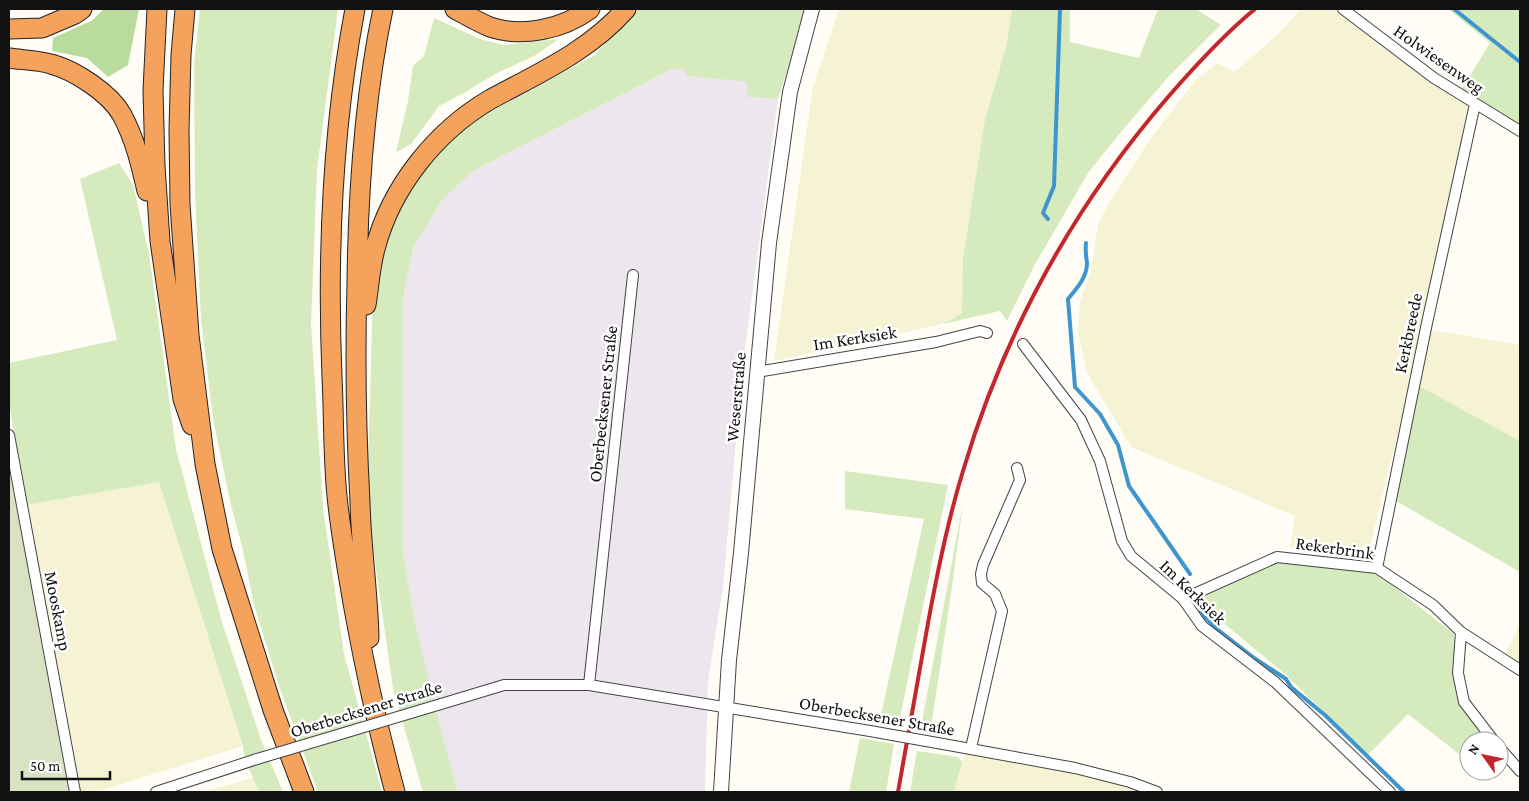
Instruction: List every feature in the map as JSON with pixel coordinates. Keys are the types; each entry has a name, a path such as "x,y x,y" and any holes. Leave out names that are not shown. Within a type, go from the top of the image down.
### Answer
{"highway":[{"path":"9,30 42,28 82,9"},
{"path":"157,9 153,90 155,166 160,241 184,399 206,464"},
{"path":"185,9 181,55 179,130 180,204 189,335 206,464 222,549 272,710 304,792"},
{"path":"355,9 348,43 337,134 331,223 329,310 337,494 344,550 369,691 395,792"},
{"path":"369,691 368,606 360,504 355,368 362,142 375,46 383,9"},
{"path":"455,9 490,27 533,31 564,23 590,9"},
{"path":"355,368 375,249 392,202 413,169 438,141 462,119 488,101 571,56 613,23 626,9"},
{"path":"9,58 50,64 75,74 98,88 121,113 138,151 160,241"}],"street":[{"name":"Weserstraße","path":"721,792 725,707 769,243 790,92 812,9"},
{"name":"Holwiesenweg","path":"1343,9 1434,78 1520,132"},
{"name":"Kerkbreede","path":"1377,568 1426,323 1475,104"},
{"name":"Oberbecksener Straße","path":"589,685 633,275"},
{"name":"Im Kerksiek","path":"757,372 936,342 980,331 987,333"},
{"name":"Im Kerksiek","path":"1023,344 1081,420 1100,461 1122,541 1131,556 1183,600 1202,626 1275,682 1390,792"},
{"name":"Mooskamp","path":"9,436 74,792"},
{"path":"971,748 1002,611 996,594 982,583 981,574 983,565 1020,480 1017,468"},
{"name":"Rekerbrink","path":"1183,600 1277,557 1377,568 1433,604 1461,632 1520,670"},
{"path":"1461,632 1458,673 1464,702 1486,731"},
{"name":"Oberbecksener Straße","path":"156,792 257,759 504,685 589,685 725,707 971,748 1075,768 1130,782 1157,792"},
{"path":"1509,758 1520,771"}],"shaded area":[{"path":"839,9 1012,9 1006,47 985,119 963,258 962,313 942,324 774,361 813,86"},
{"path":"1301,9 1339,9 1471,106 1420,328 1520,345 1520,441 1423,388 1409,387 1367,559 1290,547 1295,516 1131,447 1087,373 1078,332 1080,302 1091,271 1098,225 1106,208 1149,141 1195,81 1217,63 1234,72 1276,36"},
{"path":"672,69 685,69 687,76 747,82 747,97 778,99 743,364 723,587 708,681 705,792 458,792 414,618 403,551 403,300 413,248 443,199 473,171"},
{"path":"159,482 243,746 96,792 82,792 79,790 26,505"},
{"path":"1520,623 1520,664 1505,655"},
{"path":"969,742 1070,762 1146,792 954,792"},
{"path":"253,778 259,792 202,792"}],"green space":[{"path":"104,9 139,9 128,65 108,77 87,58 52,51 53,38 91,21"},
{"path":"200,9 338,9 317,169 311,324 323,508 344,654 382,792 318,792 279,686 254,605 213,419 201,319 195,193 194,64"},
{"path":"636,9 807,9 778,99 747,97 747,82 687,76 684,69 672,69 473,171 443,199 413,248 403,300 403,551 414,618 458,792 423,792 393,689 367,505 373,288 390,222 417,177 461,128 595,55"},
{"path":"1012,9 1070,9 1070,42 1139,58 1158,9 1196,9 1221,25 1169,76 1088,173 1033,268 1007,321 1000,311 943,324 962,313 963,258 985,119 1006,47"},
{"path":"1448,9 1520,9 1520,135 1458,96 1490,43"},
{"path":"434,18 480,39 503,45 559,39 534,56 497,73 439,106 411,144 396,152 408,101 413,66 424,56"},
{"path":"119,163 133,185 149,254 176,449 221,619 261,740 283,792 259,792 249,769 159,482 26,505 9,403 9,363 117,340 80,179"},
{"path":"1419,388 1423,388 1520,441 1520,572 1396,501"},
{"path":"15,436 73,792 9,792 9,438"},
{"path":"845,471 948,485 898,727 879,724 924,519 845,509"},
{"path":"963,503 952,587 930,734 920,732"},
{"path":"1278,559 1378,574 1454,634 1458,698 1481,731 1459,731 1459,754 1408,714 1368,755 1285,674 1198,602 1229,576"},
{"path":"860,738 894,744 886,792 849,792"},
{"path":"917,751 958,757 962,762 954,792 910,792"}],"waterway":[{"path":"1048,219 1043,213 1054,186 1060,9"},
{"path":"1454,9 1520,62"},
{"path":"1086,243 1087,268 1080,283 1068,299 1075,387 1100,414 1118,445 1129,486 1190,574"},
{"path":"1200,612 1218,630 1254,658 1286,679 1291,687 1326,716 1404,792"}],"railway":[{"path":"898,792 933,597 951,513 980,420 999,370 1021,321 1073,227 1102,182 1134,139 1199,62 1255,9"}]}
